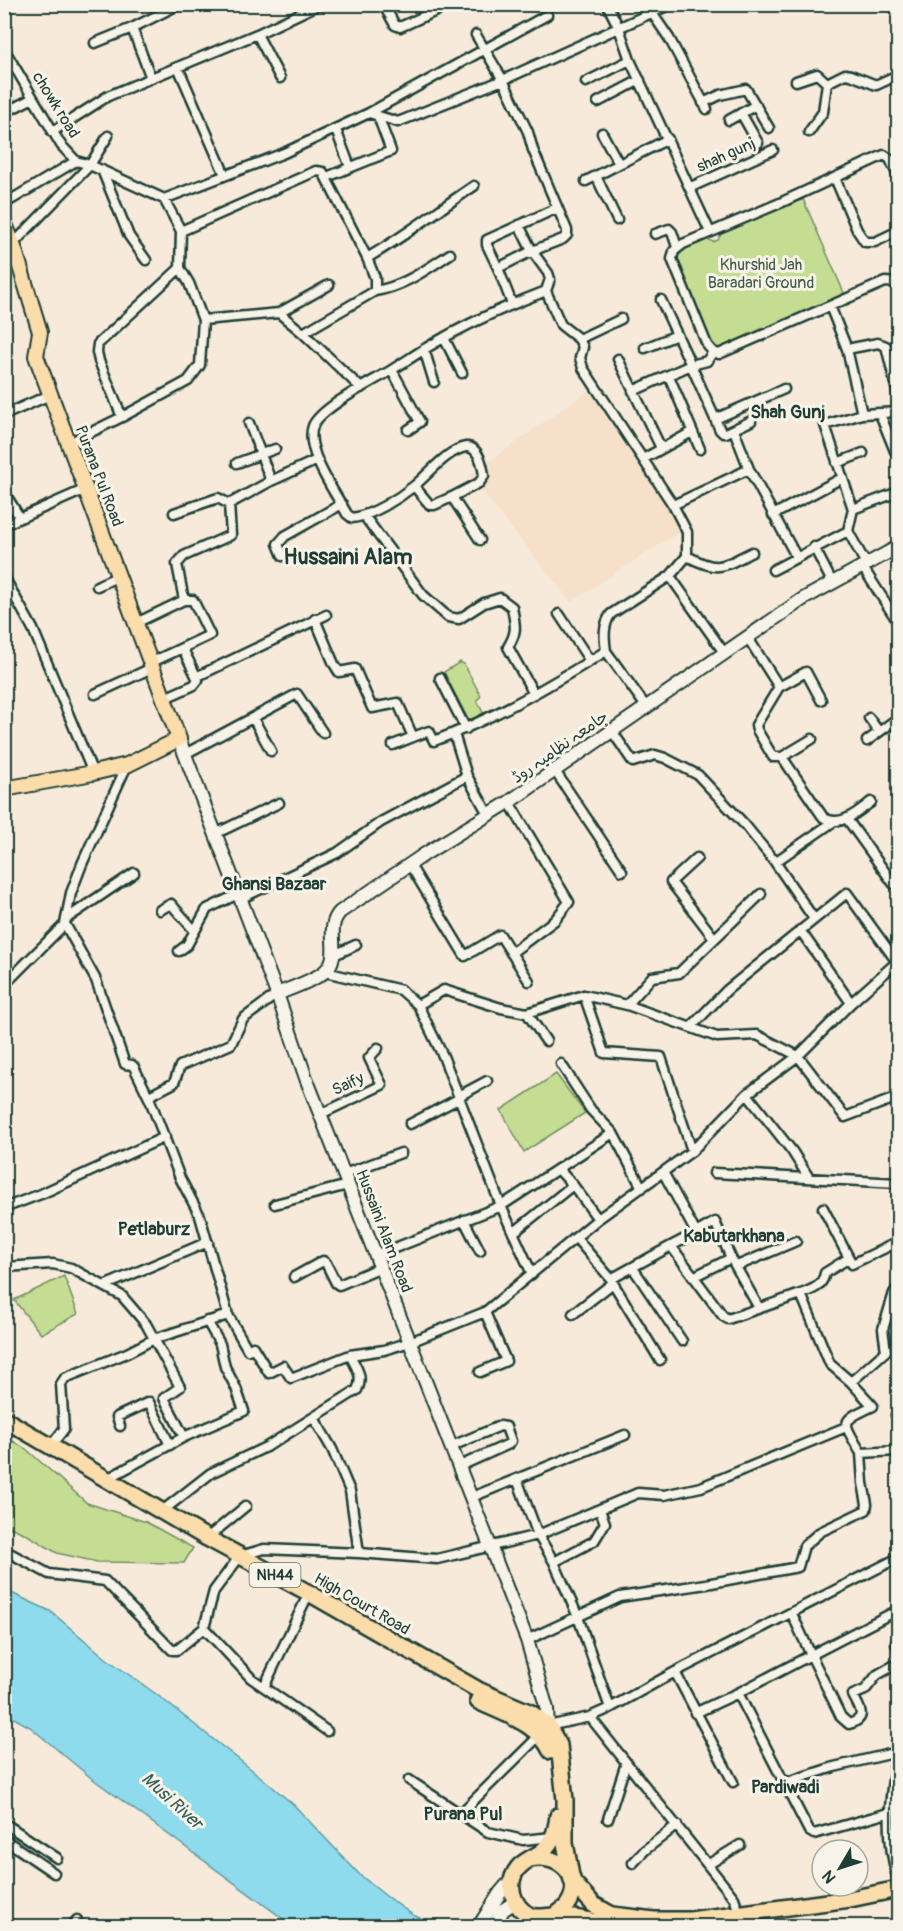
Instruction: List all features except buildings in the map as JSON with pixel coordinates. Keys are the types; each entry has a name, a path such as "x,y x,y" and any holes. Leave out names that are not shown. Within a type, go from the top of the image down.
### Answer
{"highway":[{"name":"High Court Road","path":"4,1419 207,1538 237,1559 309,1593 480,1691 531,1713 544,1730"},
{"name":"High Court Road","path":"4,1427 237,1559 475,1699 519,1721 544,1730"},
{"path":"544,1730 556,1767 558,1817 554,1837 540,1853 519,1867 512,1878 515,1902 521,1910 531,1916 543,1918 555,1916 624,1926"},
{"path":"544,1730 559,1745 565,1791 565,1843 572,1881 572,1895 566,1907 555,1916"},
{"path":"529,1859 542,1856 556,1859 567,1868 572,1881 594,1905 612,1915 654,1920 742,1919 898,1899"},
{"path":"712,1926 898,1889"}],"main road":[{"name":"Purana Pul Road","path":"4,222 9,247 40,332 36,356 153,664 179,739"},
{"name":"جامعہ نظامیہ روڈ","path":"334,955 332,925 336,916 433,848 555,771 803,599 898,547"},
{"path":"4,789 127,765 179,739"},
{"name":"Hussaini Alam Road","path":"179,739 346,1180 527,1640 547,1709 544,1730"},
{"path":"277,994 325,972 334,955"},
{"path":"494,1917 512,1878"},
{"path":"479,1926 515,1902"}],"street":[{"path":"95,43 180,4"},
{"path":"383,4 395,25 400,27 445,7"},
{"path":"607,4 619,28 630,60 710,232"},
{"path":"373,115 398,122 503,80 671,4"},
{"path":"52,132 108,96 257,34 318,5"},
{"name":"shah gunj","path":"652,13 669,38 705,106 720,95 746,89 770,128"},
{"path":"69,442 122,417 188,381 200,365 203,320 189,283 180,268 181,231 164,199 284,153 373,115 547,15"},
{"path":"132,28 151,78"},
{"path":"257,34 280,78"},
{"path":"476,35 503,80 528,132 567,235 563,239 532,250 498,267"},
{"name":"chowk road","path":"4,55 7,54 61,146 76,161 102,170 164,199"},
{"path":"586,82 630,60"},
{"path":"178,67 225,176"},
{"path":"796,81 817,74 828,82"},
{"path":"828,82 845,74 876,85 898,75"},
{"path":"598,102 640,80"},
{"path":"809,132 823,112 828,82"},
{"path":"4,113 33,98"},
{"name":"shah gunj","path":"729,120 756,105"},
{"name":"shah gunj","path":"741,113 758,143"},
{"path":"327,177 391,152 373,115"},
{"path":"336,130 350,167"},
{"path":"602,133 619,164"},
{"path":"9,247 90,165 108,136"},
{"path":"586,181 668,138"},
{"name":"shah gunj","path":"690,187 773,150"},
{"path":"898,176 890,159 884,155 677,247 672,255 707,345 712,352 719,354 885,282 898,283"},
{"path":"4,204 76,161"},
{"path":"102,170 129,236 146,260"},
{"path":"181,231 316,171 324,172 367,258 375,278 375,291"},
{"path":"596,176 617,220"},
{"path":"835,178 857,230 865,242 875,242 898,231"},
{"path":"367,258 392,244 474,186"},
{"path":"512,304 487,240 557,208"},
{"path":"519,225 532,250 548,273 550,279 546,291 561,325 579,339 583,347 580,358 583,368 673,505 687,532 687,556 670,576 611,614 605,628 606,651 647,708"},
{"path":"655,234 669,229 677,247"},
{"path":"303,333 375,291 387,289 421,273 450,254"},
{"path":"122,417 99,361 98,344 180,268"},
{"path":"203,320 279,313 329,285"},
{"path":"414,486 430,505 435,505 479,483 484,476 483,466 472,448 459,450 433,468 414,486 364,517 352,518 317,460 311,436 312,427 318,417 424,349 512,304 546,291"},
{"path":"661,300 723,433 751,421"},
{"path":"830,306 847,350 862,414"},
{"path":"279,313 361,388"},
{"path":"579,339 621,319"},
{"path":"645,348 677,335"},
{"path":"444,338 462,373"},
{"path":"847,350 878,343 886,346 898,395"},
{"path":"424,349 434,382"},
{"path":"633,391 691,365 707,361 712,352"},
{"path":"618,359 661,448"},
{"path":"392,370 420,422 408,430"},
{"path":"669,376 699,449"},
{"path":"715,419 784,389"},
{"path":"4,415 50,395"},
{"path":"898,412 862,414 825,425 853,510 848,531 864,565 898,622"},
{"path":"880,414 895,451"},
{"path":"249,423 271,481"},
{"path":"734,430 749,469 797,558"},
{"path":"643,459 692,432"},
{"path":"237,463 275,449"},
{"path":"837,463 863,453"},
{"path":"229,504 317,460"},
{"path":"673,505 749,469"},
{"path":"773,516 842,478"},
{"path":"4,525 86,489"},
{"path":"4,492 20,518"},
{"path":"853,510 898,492"},
{"path":"452,497 480,540"},
{"path":"174,513 218,498 229,504"},
{"path":"184,600 177,564 183,556 231,535 229,504"},
{"path":"283,555 278,544 285,536 342,504"},
{"path":"364,517 423,595 448,617 459,619 484,603 500,598 512,607 516,627 515,635 508,647 534,694"},
{"path":"773,570 848,531"},
{"path":"814,548 832,582"},
{"path":"687,556 707,567 724,566 752,552"},
{"path":"97,586 119,576"},
{"path":"670,576 725,654"},
{"path":"4,577 33,629 93,773"},
{"path":"95,694 210,635 193,600 184,600 136,623"},
{"path":"559,614 590,661"},
{"path":"198,676 326,615"},
{"path":"315,619 339,672 355,669 372,708 398,703 413,737"},
{"path":"748,638 779,687"},
{"path":"165,698 194,685 198,680 183,649"},
{"path":"393,745 429,731 434,741 466,729 534,694 606,651"},
{"path":"812,738 782,757 773,757 756,725 779,687 806,672 821,700"},
{"path":"440,678 466,729"},
{"path":"185,754 297,694 323,733"},
{"path":"253,718 271,751"},
{"path":"869,718 879,732"},
{"path":"867,741 896,720 898,730"},
{"path":"612,731 633,762 655,755 698,775 745,825 775,862 814,919"},
{"path":"454,734 467,776 488,814"},
{"path":"782,757 824,817 833,822"},
{"path":"127,765 82,864 71,893 66,921 96,980 125,1064 134,1067 149,1096 180,1178 200,1216 228,1315 248,1350 252,1347 269,1373 283,1366 291,1378 350,1355 384,1350 410,1342 485,1312 598,1219 692,1151 747,1094 798,1056 851,1003 898,962 847,893 727,990 691,1027"},
{"path":"555,771 622,871"},
{"path":"243,908 244,897 337,853 381,822 467,776"},
{"path":"509,802 569,902 555,920 511,953"},
{"path":"775,862 833,822 847,819 871,802"},
{"path":"215,834 279,803"},
{"path":"847,819 898,887"},
{"path":"697,858 670,882 714,938"},
{"path":"410,865 465,956 500,934 529,981"},
{"path":"4,985 66,921 134,873"},
{"path":"179,951 187,945 207,909 238,894"},
{"path":"627,1005 652,977 679,973 761,894"},
{"path":"160,910 171,904 194,930"},
{"path":"800,930 851,1003"},
{"path":"334,955 356,945"},
{"path":"325,972 401,990 418,1005 443,1056 501,1206 532,1274"},
{"path":"418,1005 444,990 501,1008 527,1013 584,995 627,1005 717,1037 757,1035 798,1056 845,1117 898,1097"},
{"path":"149,1096 174,1083 180,1066 231,1044 243,1019 277,994"},
{"path":"584,995 604,1053 660,1057 692,1151"},
{"path":"527,1013 546,1041"},
{"name":"Saify","path":"321,1114 382,1085 369,1058 378,1048"},
{"path":"561,1064 591,1110 613,1133 642,1188"},
{"path":"410,1124 487,1081"},
{"path":"747,1094 792,1151 809,1178"},
{"path":"294,1277 323,1261 339,1286 379,1261 464,1220 501,1206 613,1133"},
{"path":"4,1208 61,1186 165,1137"},
{"path":"275,1204 346,1180 401,1153"},
{"path":"558,1169 598,1219"},
{"path":"663,1172 696,1233"},
{"path":"714,1173 898,1183"},
{"path":"513,1233 573,1185"},
{"path":"823,1208 852,1264 898,1242"},
{"path":"464,1220 480,1251"},
{"path":"573,1314 612,1281 715,1222 731,1258 759,1308"},
{"path":"576,1238 612,1281 660,1360"},
{"path":"737,1266 796,1241"},
{"path":"104,1286 208,1242"},
{"path":"671,1246 723,1316 728,1319 818,1287 825,1273 849,1258"},
{"path":"693,1277 731,1258"},
{"path":"4,1267 53,1264 71,1268 122,1296 146,1324 180,1387 164,1398 184,1437"},
{"path":"633,1268 682,1341"},
{"path":"851,1382 886,1351 883,1329 898,1287"},
{"path":"4,1550 49,1574 105,1581 172,1650 177,1650 204,1628 214,1592 237,1559 264,1549 437,1559 538,1535 638,1493 664,1495 701,1487 846,1426 850,1416 873,1406 830,1364 801,1294"},
{"path":"480,1372 506,1361 485,1312"},
{"path":"50,1447 64,1429 61,1384 65,1378 127,1353 154,1339 228,1315"},
{"path":"106,1479 184,1437 244,1411 225,1367 220,1344 207,1321"},
{"path":"161,1512 211,1473 268,1446 357,1390 361,1383 359,1373 350,1355"},
{"path":"120,1426 117,1417 149,1402 170,1445"},
{"path":"314,1418 332,1449 350,1491 359,1553"},
{"path":"452,1446 500,1426 506,1427 511,1437 509,1444 460,1466"},
{"path":"527,1640 620,1597 798,1567 804,1546 820,1532 866,1510 861,1453 846,1426"},
{"path":"472,1497 625,1435"},
{"path":"861,1453 898,1451"},
{"path":"517,1479 538,1535 554,1562 578,1617 610,1708"},
{"path":"207,1538 246,1506"},
{"path":"554,1562 594,1541 605,1522 600,1510"},
{"path":"460,1814 544,1730 590,1717 610,1708 675,1672 898,1558"},
{"path":"264,1687 306,1599"},
{"path":"695,1713 898,1610"},
{"path":"792,1614 841,1717 849,1724 858,1722 861,1718 861,1712 853,1695 865,1690 877,1675 898,1663"},
{"path":"204,1628 251,1678 327,1731"},
{"path":"898,1637 896,1643 898,1647"},
{"path":"675,1672 733,1782"},
{"path":"738,1693 809,1831 814,1834 888,1813"},
{"path":"590,1717 709,1864 734,1898 742,1919"},
{"path":"784,1783 898,1749 888,1813 893,1862 898,1880"},
{"path":"608,1819 626,1763"},
{"path":"409,1780 488,1832 523,1840 554,1837"},
{"path":"4,1822 57,1857"},
{"path":"633,1863 645,1850 678,1825"},
{"path":"4,1839 54,1873"},
{"path":"709,1864 740,1845"}],"shaded area":[{"path":"589,390 683,529 571,602 469,476"}],"green space":[{"name":"Khurshid Jah Baradari Ground","path":"803,199 845,295 720,349 712,348 677,264 679,254 707,239 713,242 718,240 721,234"},
{"path":"460,662 464,664 481,696 477,700 484,715 470,723 444,672"},
{"path":"556,1074 585,1113 524,1152 501,1110"},
{"path":"64,1276 78,1314 41,1334 14,1300"},
{"path":"5,1436 26,1449 87,1503 146,1522 193,1548 184,1563 97,1562 57,1553 26,1534 5,1525"}],"water":[{"name":"Musi River","path":"5,1590 50,1611 107,1659 156,1694 294,1805 360,1875 413,1915 438,1926 293,1926 90,1777 30,1727 5,1713"}],"district":[{"name":"Shah Gunj","path":"788,412"},
{"name":"Hussaini Alam","path":"348,557"},
{"name":"Ghansi Bazaar","path":"274,884"},
{"name":"Petlaburz","path":"154,1229"},
{"name":"Kabutarkhana","path":"734,1236"},
{"name":"Pardiwadi","path":"785,1787"},
{"name":"Purana Pul","path":"463,1814"}]}
